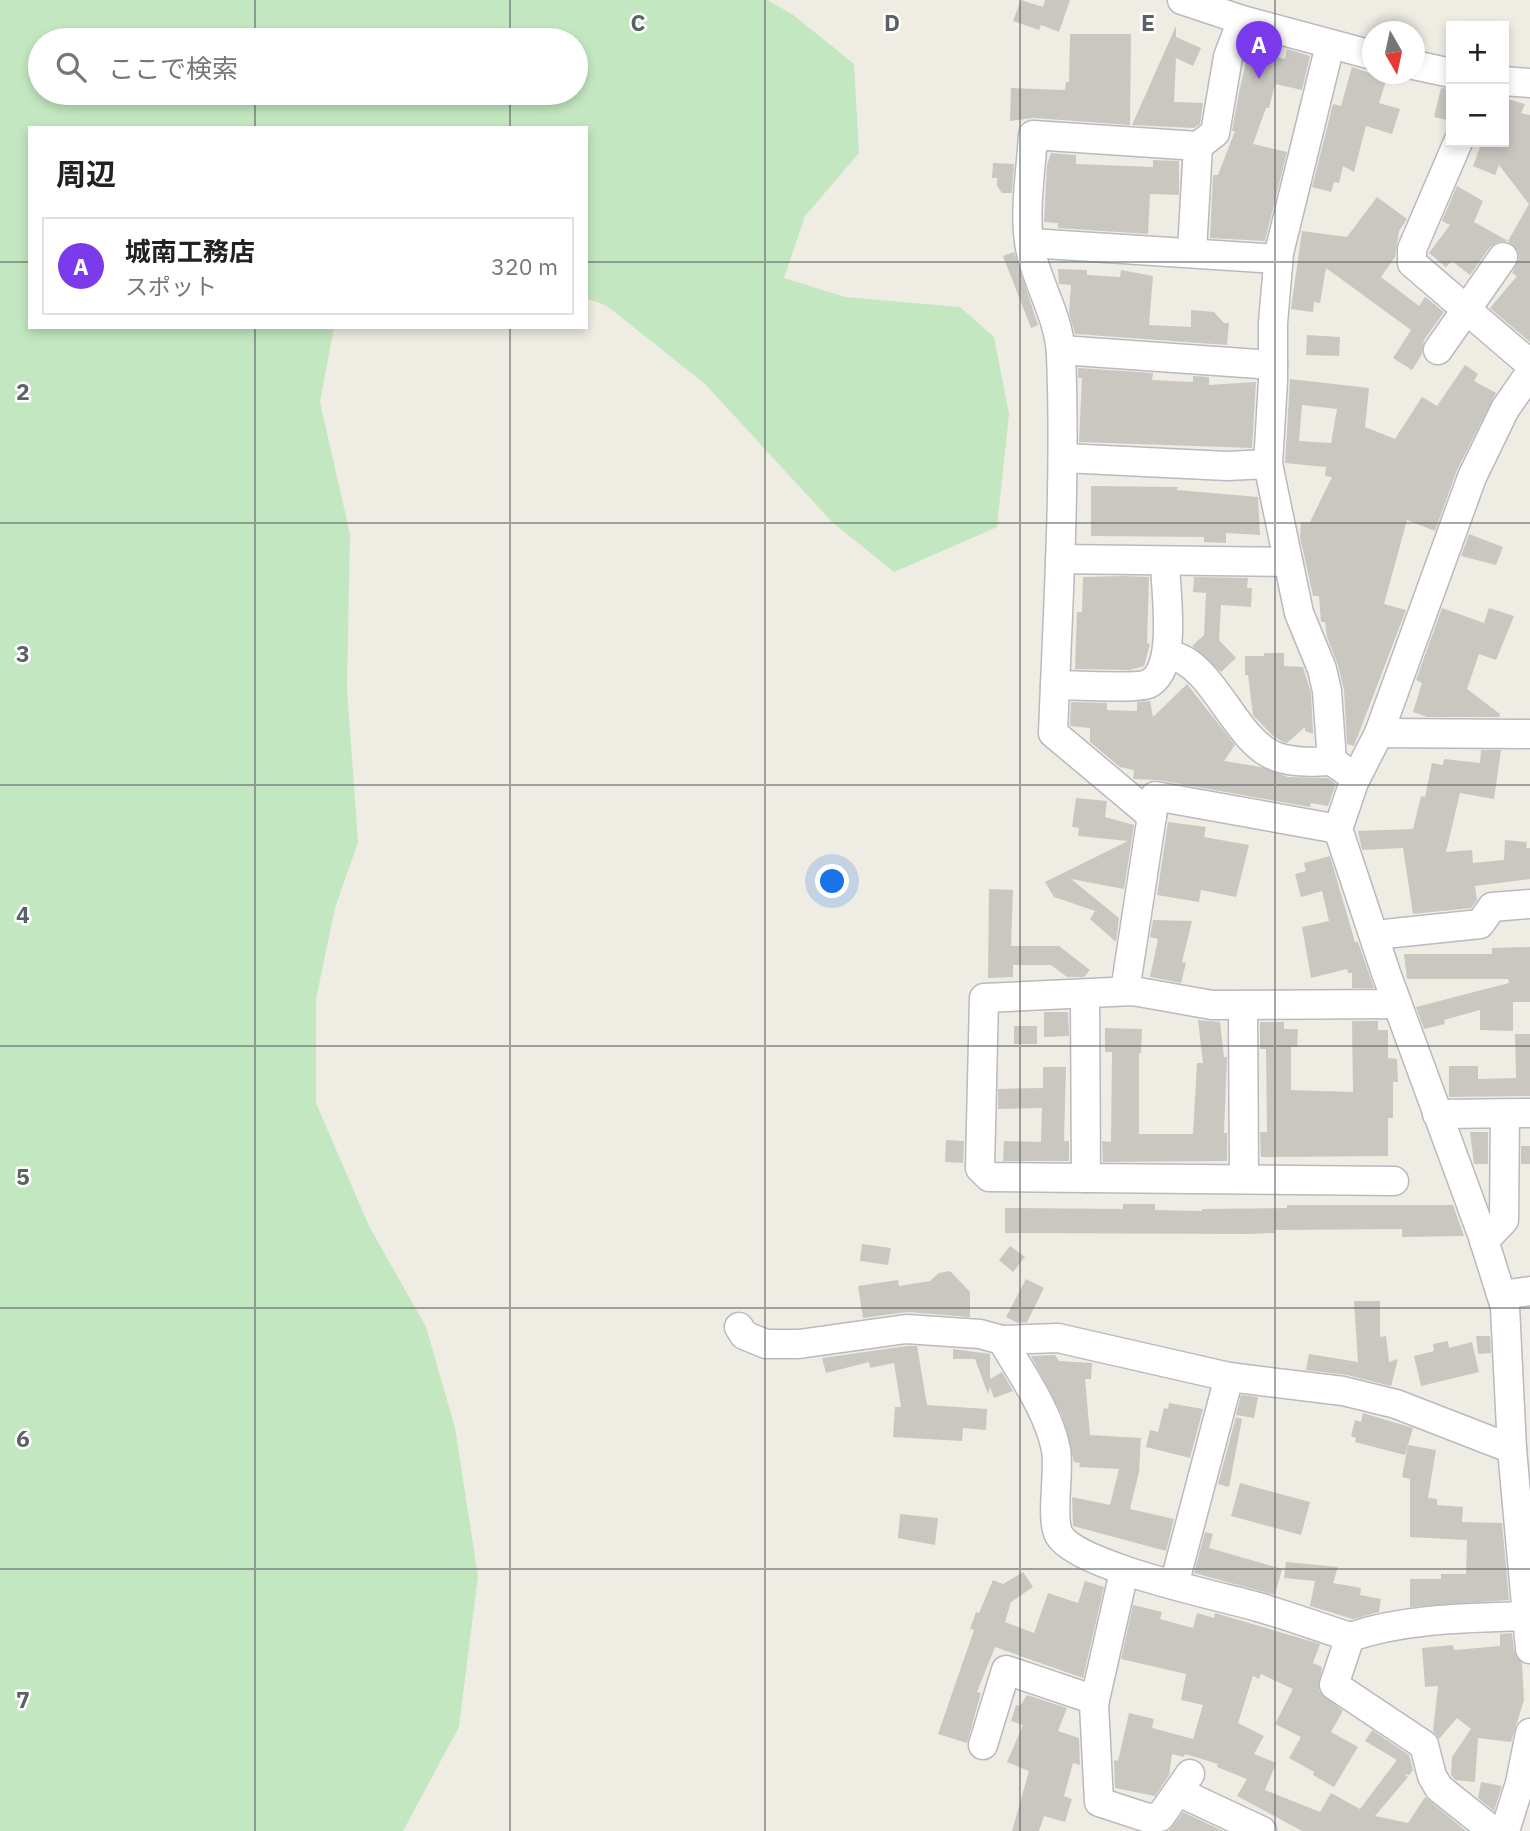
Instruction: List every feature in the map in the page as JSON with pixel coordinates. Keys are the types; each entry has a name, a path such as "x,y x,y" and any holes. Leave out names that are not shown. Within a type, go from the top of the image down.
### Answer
{"street":[{"path":"1182,0 1242,20 1362,52"},
{"path":"1152,816 1053,733 1064,458 1060,350 1056,322 1031,256 1033,135 1198,146 1215,133 1228,57 1242,20"},
{"path":"1329,45 1278,259 1268,464 1299,614 1322,669 1327,691 1332,761"},
{"path":"1425,67 1446,72"},
{"path":"1509,81 1530,83"},
{"path":"1192,251 1198,146"},
{"path":"1456,147 1412,249 1412,263 1466,312 1530,364"},
{"path":"1030,243 1192,251 1278,259"},
{"path":"1438,350 1503,257"},
{"path":"1060,350 1273,365"},
{"path":"1530,373 1505,409 1472,477 1379,733 1356,778 1338,829 1397,1004 1502,1294 1507,1317 1519,1464 1530,1649"},
{"path":"1064,458 1227,466 1268,464"},
{"path":"1060,559 1288,562"},
{"path":"1055,685 1147,685 1163,672 1168,655 1165,561"},
{"path":"1168,655 1176,656 1205,680 1260,747 1276,757 1305,762 1332,761 1356,778"},
{"path":"1379,733 1530,734"},
{"path":"1125,991 1155,796 1338,829"},
{"path":"1375,935 1480,924 1492,907 1530,904"},
{"path":"1394,1181 989,1177 980,1168 984,998 1125,991 1212,1005 1397,1004"},
{"path":"1085,993 1086,1178"},
{"path":"1243,1006 1244,1180"},
{"path":"1437,1114 1518,1113 1504,1220 1483,1241"},
{"path":"1502,1294 1530,1291"},
{"path":"739,1327 744,1335 766,1344 799,1344 906,1329 969,1333 1002,1340 1058,1338 1229,1377 1343,1391 1396,1404 1519,1464"},
{"path":"1002,1340 1050,1429 1055,1448 1059,1534 1067,1542 1124,1572 1260,1608 1350,1637 1370,1630 1455,1618 1528,1616"},
{"path":"1174,1585 1229,1377"},
{"path":"1124,1572 1095,1700 1094,1756 1099,1802 1141,1823 1160,1817 1185,1783 1262,1831"},
{"path":"1350,1637 1334,1685 1424,1745 1432,1776 1439,1788 1493,1831"},
{"path":"983,1745 1006,1670 1095,1700"},
{"path":"1505,1831 1520,1783 1530,1733"}],"green space":[{"path":"0,0 767,0 792,14 854,64 859,153 805,216 784,278 845,297 960,307 994,337 1009,414 997,527 894,572 832,522 705,384 607,306 588,299 588,126 28,126 28,329 334,329 320,402 350,534 347,689 358,842 335,908 316,999 316,1103 369,1226 426,1327 455,1428 478,1576 459,1727 403,1831 0,1831"}],"building":[{"path":"1021,0 1043,7 1045,0 1070,0 1059,32 1041,25 1039,30 1013,21"},
{"path":"1176,26 1176,37 1201,48 1193,66 1176,58 1174,102 1203,103 1200,124 1194,128 1132,125"},
{"path":"1070,34 1131,34 1130,125 1034,118 1010,121 1011,88 1065,90 1066,82 1069,82"},
{"path":"1287,49 1310,56 1302,90 1275,84 1269,108 1266,108 1253,144 1287,152 1265,241 1210,238 1213,175 1218,175 1235,131 1232,131 1249,50 1285,59"},
{"path":"1352,67 1362,70 1362,84 1385,84 1379,103 1400,109 1392,134 1366,126 1354,172 1343,166 1339,183 1334,182 1331,192 1312,187 1333,104 1341,106"},
{"path":"1441,88 1446,88 1446,120 1434,117"},
{"path":"1509,99 1525,104 1521,113 1530,115 1530,342 1490,308 1517,276 1512,273 1519,259 1518,251 1508,241 1529,204 1499,165 1495,175 1473,166 1480,147 1509,147"},
{"path":"1051,153 1076,155 1076,164 1153,167 1153,160 1179,161 1179,195 1150,194 1148,234 1058,228 1058,223 1044,222 1047,165"},
{"path":"993,163 1014,164 1012,193 1002,193 997,186 997,178 992,178"},
{"path":"1457,186 1483,201 1474,222 1508,241 1497,242 1490,247 1470,275 1452,261 1446,267 1429,253 1450,225 1442,221"},
{"path":"1377,197 1407,219 1399,231 1395,257 1381,277 1419,306 1425,297 1444,312 1424,340 1422,354 1412,370 1393,358 1411,330 1326,268 1320,303 1314,302 1313,312 1291,309 1302,231 1347,237"},
{"path":"1014,252 1038,325 1031,328 1003,256"},
{"path":"1058,269 1087,270 1087,275 1120,277 1121,270 1153,276 1149,325 1191,327 1191,310 1214,312 1224,323 1229,323 1227,345 1075,334 1069,313 1071,285 1059,284"},
{"path":"1307,335 1340,337 1339,356 1306,355"},
{"path":"1465,365 1478,374 1474,381 1496,393 1457,470 1435,531 1407,520 1384,604 1406,610 1354,746 1347,744 1344,690 1327,637 1325,622 1321,622 1319,596 1313,596 1300,537 1301,522 1310,522 1332,477 1325,476 1326,467 1285,463 1290,379 1369,388 1365,427 1395,439 1422,397 1437,406","holes":["1302,405 1337,409 1331,443 1299,441"]},
{"path":"1078,368 1153,373 1152,380 1193,382 1193,376 1209,377 1209,385 1256,382 1252,448 1079,442 1082,378 1078,378"},
{"path":"1091,486 1178,487 1177,490 1258,497 1260,535 1226,533 1226,543 1204,542 1204,537 1091,536"},
{"path":"1469,534 1503,547 1496,565 1461,556"},
{"path":"1083,577 1149,577 1147,643 1150,644 1144,666 1130,670 1075,669 1077,612 1082,612"},
{"path":"1194,577 1248,578 1247,588 1252,588 1251,607 1221,605 1219,640 1236,658 1221,672 1192,646 1204,635 1206,593 1193,592"},
{"path":"1442,608 1484,623 1489,608 1514,616 1496,660 1479,654 1467,689 1500,714 1499,717 1427,717 1413,712 1422,683 1416,680"},
{"path":"1264,653 1284,653 1284,666 1303,667 1311,693 1313,734 1305,731 1305,727 1287,743 1283,742 1272,735 1253,715 1248,675 1245,675 1245,656 1264,656"},
{"path":"1187,684 1235,745 1224,761 1261,767 1288,777 1328,778 1336,784 1328,806 1311,803 1310,807 1158,780 1133,779 1134,770 1120,767 1090,742 1090,728 1070,726 1071,702 1107,703 1107,710 1137,711 1137,702 1150,701 1153,717"},
{"path":"1481,750 1501,750 1494,799 1460,793 1446,852 1472,850 1473,863 1504,860 1505,840 1527,842 1526,848 1530,848 1530,879 1475,886 1477,900 1471,908 1413,914 1403,848 1362,850 1358,831 1413,829 1421,796 1425,797 1432,763 1443,765 1444,759 1480,763"},
{"path":"1076,798 1107,801 1105,817 1134,825 1124,889 1071,879 1119,918 1116,942 1090,919 1095,911 1054,897 1045,882 1128,841 1078,836 1079,828 1072,827"},
{"path":"1168,822 1206,827 1204,837 1249,845 1236,897 1201,890 1199,902 1157,895"},
{"path":"1330,856 1355,942 1358,942 1374,988 1352,988 1352,973 1348,973 1347,969 1311,978 1302,927 1329,921 1322,891 1301,897 1295,874 1306,871 1304,863"},
{"path":"989,889 1013,890 1011,946 1059,946 1090,970 1084,977 1067,977 1051,965 1013,965 1013,977 988,978"},
{"path":"1153,920 1192,921 1182,962 1186,963 1181,983 1150,977 1158,939 1150,937"},
{"path":"1530,947 1530,1002 1513,1002 1513,1031 1480,1030 1480,1010 1424,1029 1416,1007 1509,983 1508,979 1407,979 1404,954 1492,954 1492,948"},
{"path":"1044,1012 1068,1012 1069,1036 1044,1037"},
{"path":"1198,1020 1220,1022 1224,1057 1227,1057 1224,1133 1227,1133 1227,1161 1103,1162 1102,1141 1111,1142 1112,1052 1105,1052 1105,1028 1142,1029 1139,1053 1139,1134 1193,1134 1197,1063 1203,1063"},
{"path":"1352,1021 1378,1021 1378,1030 1388,1030 1388,1058 1397,1059 1398,1082 1393,1082 1393,1118 1388,1118 1388,1156 1261,1157 1260,1132 1267,1132 1266,1049 1260,1049 1260,1022 1284,1022 1284,1029 1298,1029 1297,1047 1291,1047 1291,1090 1353,1092"},
{"path":"1014,1026 1037,1026 1037,1044 1014,1044"},
{"path":"1515,1034 1530,1034 1530,1096 1449,1097 1449,1066 1478,1066 1478,1079 1516,1078"},
{"path":"1043,1067 1066,1067 1064,1141 1069,1141 1069,1161 1003,1161 1004,1141 1041,1142 1042,1108 998,1109 998,1089 1043,1088"},
{"path":"1470,1132 1488,1132 1488,1164 1474,1164"},
{"path":"946,1140 964,1141 963,1163 945,1162"},
{"path":"1521,1146 1530,1146 1530,1164 1521,1164"},
{"path":"1123,1204 1155,1204 1155,1210 1202,1211 1287,1208 1287,1205 1453,1205 1464,1236 1402,1237 1402,1229 1275,1230 1275,1233 1247,1234 1005,1233 1005,1208 1123,1209"},
{"path":"862,1244 891,1248 888,1265 860,1261"},
{"path":"1010,1246 1025,1257 1013,1272 999,1260"},
{"path":"950,1271 970,1292 970,1317 907,1312 863,1318 858,1286 898,1280 899,1286 930,1281 939,1273"},
{"path":"1026,1279 1044,1288 1027,1322 1018,1323 1006,1317"},
{"path":"1354,1301 1380,1301 1380,1337 1386,1336 1389,1362 1398,1359 1391,1386 1347,1375 1306,1370 1309,1354 1358,1362"},
{"path":"1476,1336 1490,1336 1491,1353 1478,1354"},
{"path":"1448,1341 1449,1348 1472,1342 1479,1372 1421,1386 1414,1356 1434,1351 1433,1344"},
{"path":"917,1346 927,1405 987,1409 986,1430 963,1428 962,1441 893,1437 895,1407 901,1407 894,1363 870,1368 869,1362 826,1373 822,1358"},
{"path":"953,1349 990,1354 990,1379 1002,1372 1013,1391 994,1398 990,1387 988,1394 975,1359 953,1359"},
{"path":"1055,1355 1059,1361 1092,1363 1091,1379 1085,1379 1090,1435 1141,1438 1139,1472 1130,1509 1174,1519 1166,1551 1073,1526 1072,1497 1110,1505 1119,1469 1079,1467 1080,1463 1074,1462 1062,1415 1031,1356"},
{"path":"1241,1395 1258,1397 1254,1418 1236,1415"},
{"path":"1169,1403 1203,1409 1190,1458 1146,1447 1150,1430 1158,1432 1164,1408 1168,1409"},
{"path":"1363,1413 1413,1428 1405,1455 1355,1442 1356,1438 1351,1436 1355,1420 1361,1422"},
{"path":"1236,1417 1242,1419 1229,1487 1218,1484"},
{"path":"1408,1445 1436,1450 1428,1498 1437,1499 1437,1505 1463,1507 1462,1522 1502,1523 1509,1600 1410,1607 1410,1579 1441,1579 1441,1574 1466,1574 1467,1540 1410,1537 1410,1479 1402,1477"},
{"path":"1240,1483 1310,1502 1301,1535 1231,1516"},
{"path":"900,1514 938,1518 935,1545 898,1538"},
{"path":"1205,1532 1213,1534 1209,1548 1282,1569 1275,1595 1194,1573"},
{"path":"1286,1562 1338,1567 1333,1583 1361,1588 1360,1595 1381,1599 1379,1612 1353,1619 1310,1606 1315,1581 1284,1578"},
{"path":"1023,1572 1033,1587 1011,1602 1005,1622 1034,1633 1048,1593 1078,1603 1085,1581 1104,1587 1083,1678 995,1647 977,1692 981,1693 967,1743 938,1734 974,1630 970,1629 976,1612 979,1613 993,1580 1003,1584"},
{"path":"1133,1605 1162,1612 1160,1619 1193,1628 1197,1613 1214,1618 1215,1613 1320,1644 1313,1663 1322,1667 1319,1691 1343,1711 1331,1732 1358,1747 1334,1787 1313,1775 1314,1772 1289,1758 1301,1737 1275,1724 1293,1689 1261,1674 1259,1679 1253,1676 1238,1723 1264,1736 1254,1754 1276,1763 1265,1790 1320,1812 1331,1793 1360,1809 1397,1760 1365,1741 1372,1730 1409,1755 1413,1770 1409,1775 1404,1774 1408,1777 1375,1816 1408,1823 1425,1797 1466,1831 1302,1831 1237,1796 1247,1779 1217,1767 1218,1764 1185,1754 1184,1757 1172,1754 1169,1775 1155,1796 1115,1788 1114,1760 1118,1761 1129,1713 1154,1719 1152,1728 1193,1739 1203,1705 1181,1700 1186,1674 1121,1659"},
{"path":"1512,1633 1514,1651 1522,1663 1524,1700 1511,1742 1478,1738 1475,1782 1455,1780 1451,1775 1452,1757 1471,1729 1457,1718 1439,1739 1433,1731 1438,1686 1425,1687 1422,1648 1453,1645 1454,1650 1500,1646 1500,1634"},
{"path":"1027,1695 1067,1708 1058,1731 1079,1738 1080,1765 1073,1763 1064,1796 1072,1799 1065,1822 1044,1816 1039,1831 1012,1831 1029,1771 1007,1762 1023,1725 1011,1721 1016,1705 1020,1706"},
{"path":"1481,1782 1502,1786 1494,1811 1478,1798"},
{"path":"1183,1812 1223,1831 1169,1831"}],"place":[{"name":"城南工務店","path":"1259,79"}]}
